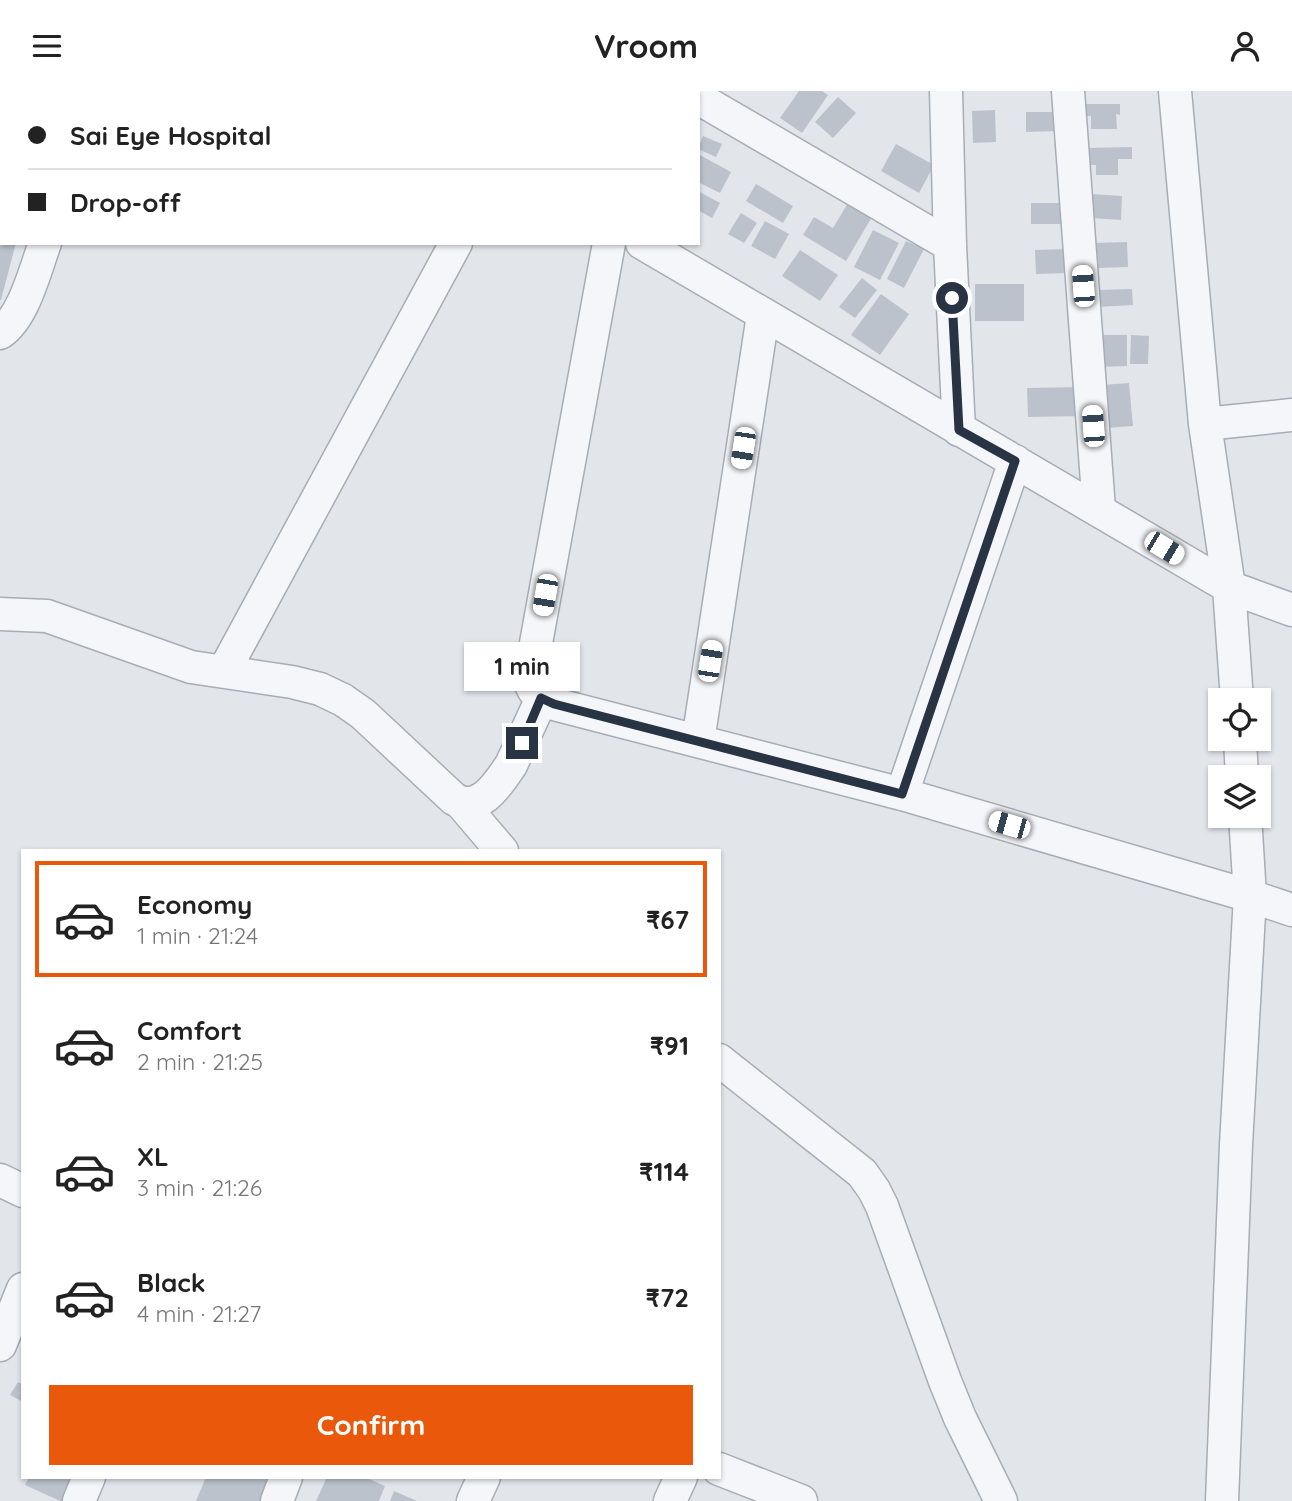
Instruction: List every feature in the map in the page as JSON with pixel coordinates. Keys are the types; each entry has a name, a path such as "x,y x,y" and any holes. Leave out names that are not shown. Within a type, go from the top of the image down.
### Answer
{"street":[{"path":"946,91 959,430"},
{"path":"1068,91 1099,509"},
{"path":"1175,91 1205,424 1229,587 1236,688"},
{"path":"700,99 950,246"},
{"path":"0,333 8,328 19,313 44,245"},
{"path":"224,671 455,245"},
{"path":"609,245 530,676 532,688 541,698 554,704 902,794 1292,910"},
{"path":"645,245 1229,587 1292,610"},
{"path":"698,741 763,315"},
{"path":"1205,424 1282,416 1292,391"},
{"path":"902,794 1015,461"},
{"path":"0,614 47,616 191,667 320,689 363,714 461,803 500,849"},
{"path":"461,803 469,804 484,798 505,775 541,698"},
{"path":"1222,1501 1236,1145 1250,896 1246,828"},
{"path":"721,1062 862,1173 874,1190 944,1381 1001,1501"},
{"path":"0,1180 21,1190"},
{"path":"0,1345 21,1294"},
{"path":"721,1470 801,1501"},
{"path":"79,1501 88,1479"},
{"path":"277,1501 285,1479"},
{"path":"473,1501 483,1479"},
{"path":"670,1501 680,1479"}],"building":[{"path":"799,91 822,91 828,95 802,133 780,118"},
{"path":"838,97 856,113 833,138 815,122"},
{"path":"1085,104 1120,104 1120,115 1116,114 1117,129 1091,129 1091,116 1085,116"},
{"path":"995,110 996,142 973,143 972,111"},
{"path":"1026,112 1055,112 1056,131 1026,132"},
{"path":"703,136 722,144 716,157 700,150"},
{"path":"896,144 934,165 919,193 881,171"},
{"path":"1132,147 1132,159 1118,159 1118,175 1096,175 1096,165 1086,165 1086,148"},
{"path":"700,155 731,172 720,193 700,183"},
{"path":"756,184 793,206 783,223 746,201"},
{"path":"700,192 720,203 712,218 700,211"},
{"path":"1090,194 1122,196 1121,220 1089,218"},
{"path":"848,203 872,217 846,261 803,235 814,217 833,228"},
{"path":"1031,203 1064,203 1064,224 1031,224"},
{"path":"741,213 757,223 744,243 728,234"},
{"path":"765,221 789,234 775,259 751,246"},
{"path":"873,230 899,243 880,280 854,267"},
{"path":"906,241 924,249 904,288 887,279"},
{"path":"1127,242 1128,267 1097,268 1095,243"},
{"path":"0,245 15,245 1,300"},
{"path":"1067,249 1068,273 1036,274 1035,250"},
{"path":"800,250 838,275 820,301 782,276"},
{"path":"862,278 877,290 855,318 839,307"},
{"path":"975,284 1024,284 1024,321 975,321"},
{"path":"1132,289 1133,305 1097,307 1097,290"},
{"path":"881,294 909,314 880,355 851,335"},
{"path":"1097,335 1127,335 1127,366 1098,367"},
{"path":"1131,335 1149,336 1148,364 1130,364"},
{"path":"1129,383 1133,426 1106,428 1102,385"},
{"path":"1083,387 1084,416 1028,417 1027,388"},
{"path":"18,1382 21,1384 21,1401 10,1395"},
{"path":"28,1479 84,1479 74,1501 60,1501 25,1485"},
{"path":"205,1479 269,1479 278,1483 271,1501 196,1501"},
{"path":"326,1479 369,1479 385,1486 379,1501 316,1501"},
{"path":"394,1491 417,1501 390,1501"}],"route":[{"path":"522,743 541,698 554,704 902,794 1015,461 959,430 952,298"}]}
